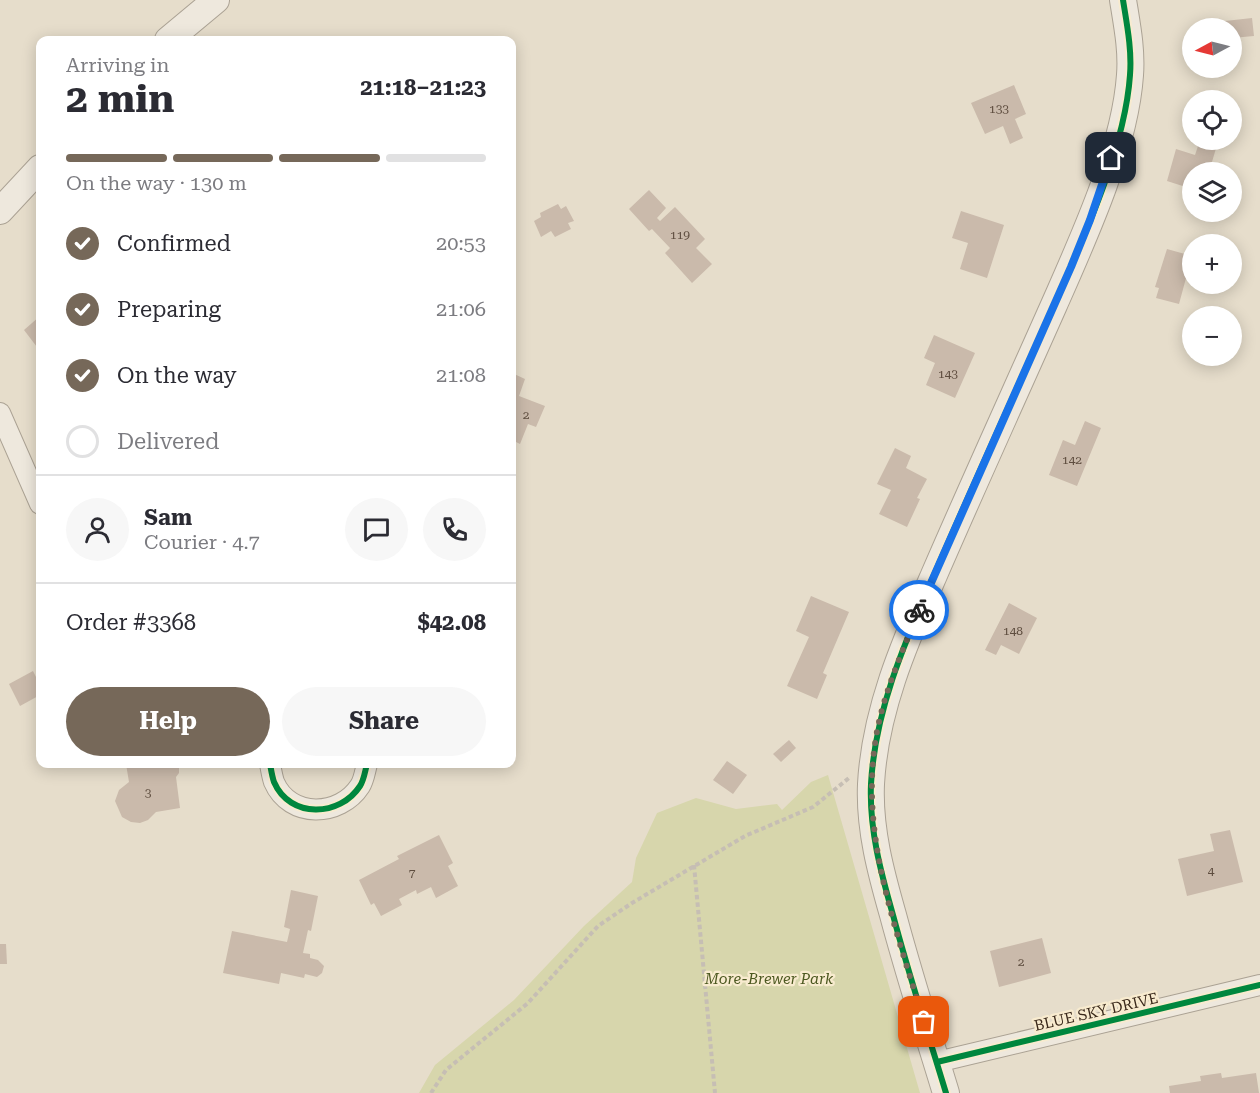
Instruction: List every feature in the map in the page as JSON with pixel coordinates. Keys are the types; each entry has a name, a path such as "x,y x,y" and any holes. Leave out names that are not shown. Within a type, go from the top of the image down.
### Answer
{"street":[{"path":"173,36 216,0"},
{"path":"946,1093 882,875 873,830 872,771 877,732 894,673 979,471 1071,267 1104,180 1124,114 1130,74 1130,43 1123,0"},
{"path":"0,211 36,172"},
{"path":"0,413 36,495"},
{"path":"271,768 274,782 286,799 305,809 327,810 347,802 362,784 365,768"},
{"name":"BLUE SKY DRIVE","path":"937,1062 1260,985"}],"path":[{"path":"430,1093 446,1070 528,1003 598,927 694,865 745,836 813,807 844,779 872,771"},
{"path":"694,865 715,1093"}],"green space":[{"name":"More-Brewer Park","path":"828,775 920,1093 419,1093 435,1065 514,1000 584,926 632,882 636,858 657,813 696,798 736,809 777,804 782,810 811,782"}],"building":[{"path":"1252,18 1254,36 1242,37 1242,19"},
{"path":"1014,85 1026,114 1015,119 1023,138 1010,144 1003,126 985,134 971,103"},
{"path":"1176,149 1195,155 1197,150 1216,150 1212,162 1182,162 1182,186 1167,181"},
{"path":"649,190 666,208 657,218 660,221 675,207 705,239 696,248 712,264 692,283 665,253 670,248 652,229 649,231 629,209"},
{"path":"558,204 561,209 566,206 574,221 568,223 571,229 555,237 551,231 541,237 534,221 541,217 540,213"},
{"path":"961,211 1004,225 987,278 960,269 968,243 952,238"},
{"path":"1167,249 1182,253 1182,293 1179,304 1156,298 1159,288 1155,287"},
{"path":"36,320 36,346 24,330"},
{"path":"934,335 975,353 955,398 926,385 935,363 924,358"},
{"path":"516,375 525,379 519,396 545,406 536,427 528,424 520,444 516,442"},
{"path":"1085,421 1101,428 1077,486 1049,475 1063,440 1075,445"},
{"path":"895,448 911,456 906,468 927,479 917,498 920,499 907,527 879,514 891,490 877,484"},
{"path":"811,596 849,612 823,673 827,675 817,699 787,686 809,637 796,631"},
{"path":"1009,603 1037,618 1019,654 1001,645 996,655 985,650"},
{"path":"33,671 36,677 36,697 20,706 9,684"},
{"path":"789,740 796,748 781,762 773,754"},
{"path":"727,761 747,775 733,794 713,780"},
{"path":"127,768 179,768 176,777 180,808 156,812 148,820 140,823 131,822 122,817 115,801 119,790 129,782"},
{"path":"1230,830 1243,882 1187,896 1178,859 1214,851 1210,834"},
{"path":"439,835 453,863 448,866 458,886 436,898 431,887 417,894 416,890 399,899 402,905 381,916 374,903 371,905 359,880 399,859 397,856"},
{"path":"291,890 318,896 311,931 308,930 303,953 310,954 310,958 318,960 324,966 322,973 317,977 305,974 304,978 281,973 279,984 223,973 232,931 287,942 290,929 284,927"},
{"path":"1042,938 1051,973 999,987 990,951"},
{"path":"0,944 6,944 7,964 0,964"},
{"path":"1221,1073 1222,1078 1256,1073 1259,1093 1170,1093 1169,1086 1201,1081 1200,1076"}],"cycle path":[{"path":"946,1093 880,867 871,801 878,730 893,677 912,626 1078,251 1112,162 1127,103 1130,75 1130,47 1123,0"},
{"path":"271,768 274,782 281,794 291,803 316,810 340,804 351,796 361,784 366,768"},
{"path":"937,1062 1260,985"}],"way so far":[{"path":"919,610 894,673 882,711 875,743 871,789 873,830 882,875 924,1022"}],"route":[{"path":"919,610 1071,267 1111,158"}]}
